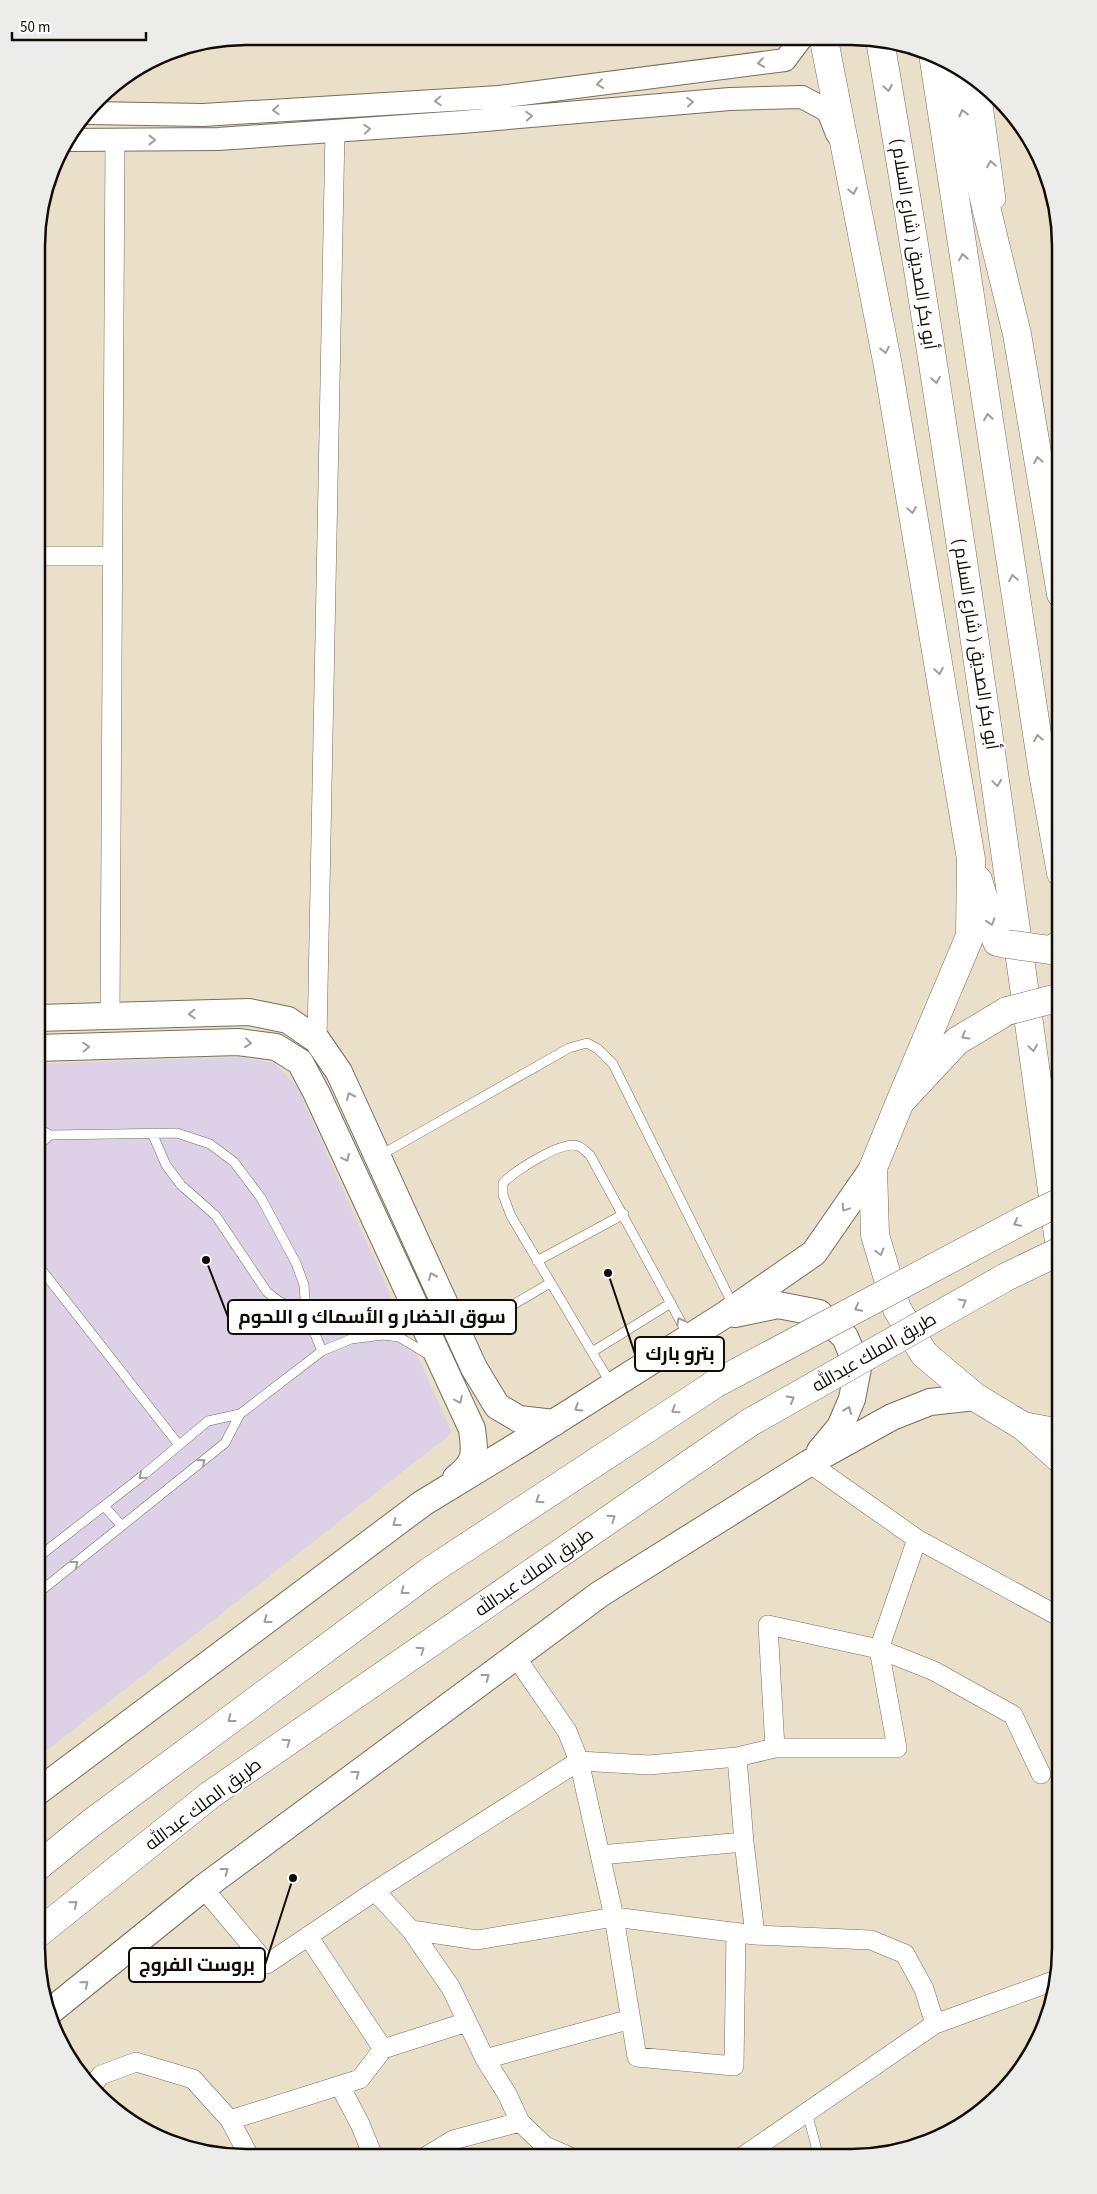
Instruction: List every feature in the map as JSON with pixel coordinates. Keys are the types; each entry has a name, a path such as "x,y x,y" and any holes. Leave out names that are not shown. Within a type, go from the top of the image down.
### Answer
{"main road":[{"path":"825,45 888,366 971,859 997,942 1052,949"},
{"name":"( شارع السلام ) أبو بكر الصديق","path":"881,48 915,246 990,737 1052,1191"},
{"path":"934,63 1052,821"},
{"path":"954,74 1016,334 1052,542"},
{"path":"423,1503 731,1313 814,1253 873,1168 970,936 971,859"},
{"path":"900,1102 957,1040 1007,1011 1052,999"},
{"path":"45,1018 249,1012 288,1020 317,1040 339,1072 459,1337 474,1368 497,1406 520,1419 554,1423"},
{"path":"45,1048 238,1042 276,1047 300,1062 316,1092 472,1428 475,1453 469,1468 45,1786"},
{"path":"873,1168 875,1235 896,1310 924,1354 975,1397 1023,1426 1052,1451"},
{"path":"45,1861 90,1824 430,1572 715,1384 1052,1206"},
{"name":"طريق الملك عبدالله","path":"45,1928 210,1796 749,1423 1006,1277 1052,1254"},
{"path":"731,1313 778,1305 819,1313 845,1337 858,1368 852,1399 840,1427 809,1463"},
{"path":"55,2008 203,1888 600,1594 809,1463 892,1417 930,1402 975,1397"},
{"path":"1023,1426 1052,1431"}],"street":[{"path":"95,114 203,115 499,97 785,60 796,45"},
{"path":"978,91 1016,334"},
{"path":"981,94 985,128"},
{"path":"76,140 218,140 730,99 802,97 828,111 846,155"},
{"path":"317,1040 335,131"},
{"path":"110,1016 116,140"},
{"path":"45,556 113,556"},
{"path":"809,1463 917,1539 1052,1613"},
{"path":"203,1888 267,1964 375,1891 579,1761 649,1765 737,1758 774,1748 897,1748 879,1649 917,1539"},
{"path":"774,1748 768,1625 879,1649 934,1671 1013,1715 1041,1774"},
{"path":"515,1656 567,1731 579,1761 614,1917 637,2057 734,2066 736,1932"},
{"path":"737,1758 744,1842 755,1935"},
{"path":"600,1855 744,1842"},
{"path":"375,1891 411,1930 451,1988 485,2059 507,2094 520,2122 545,2146 552,2149"},
{"path":"411,1930 477,1940 614,1917 755,1935 871,1940 905,1954 924,1989 935,2024"},
{"path":"308,1936 383,2048"},
{"path":"754,2149 935,2024 1049,1983"},
{"path":"485,2059 631,2019"},
{"path":"230,2120 360,2079 383,2048 467,2022"},
{"path":"96,2081 101,2075 136,2062 193,2079 230,2120 246,2149"},
{"path":"340,2086 371,2149"},
{"path":"437,2149 453,2140 520,2122"}],"lane":[{"path":"378,1157 569,1048 587,1043 598,1049 612,1064 731,1313"},
{"path":"45,1132 50,1135 177,1133 210,1144 234,1162 261,1198 296,1263 304,1285 306,1312 322,1351"},
{"path":"152,1133 166,1165 181,1185 216,1216 267,1292 280,1302 306,1312"},
{"path":"45,1140 50,1135"},
{"path":"612,1386 511,1216 503,1195 503,1183 512,1173 564,1145 577,1145 594,1160 690,1338"},
{"path":"537,1260 624,1214"},
{"path":"45,1274 179,1445"},
{"path":"459,1337 550,1283"},
{"path":"592,1352 671,1303"},
{"path":"45,1588 225,1443 240,1414 322,1351 351,1339 383,1335 400,1337 442,1364"},
{"path":"45,1552 208,1421 240,1414"},
{"path":"104,1506 122,1526"},
{"path":"807,2112 817,2149"}],"shaded area":[{"path":"238,1057 275,1063 297,1087 452,1433 45,1752 45,1064"}],"place":[{"name":"سوق الخضار و الأسماك و اللحوم","path":"206,1260"},
{"name":"بترو بارك","path":"608,1273"},
{"name":"بروست الفروج","path":"293,1878"}]}
